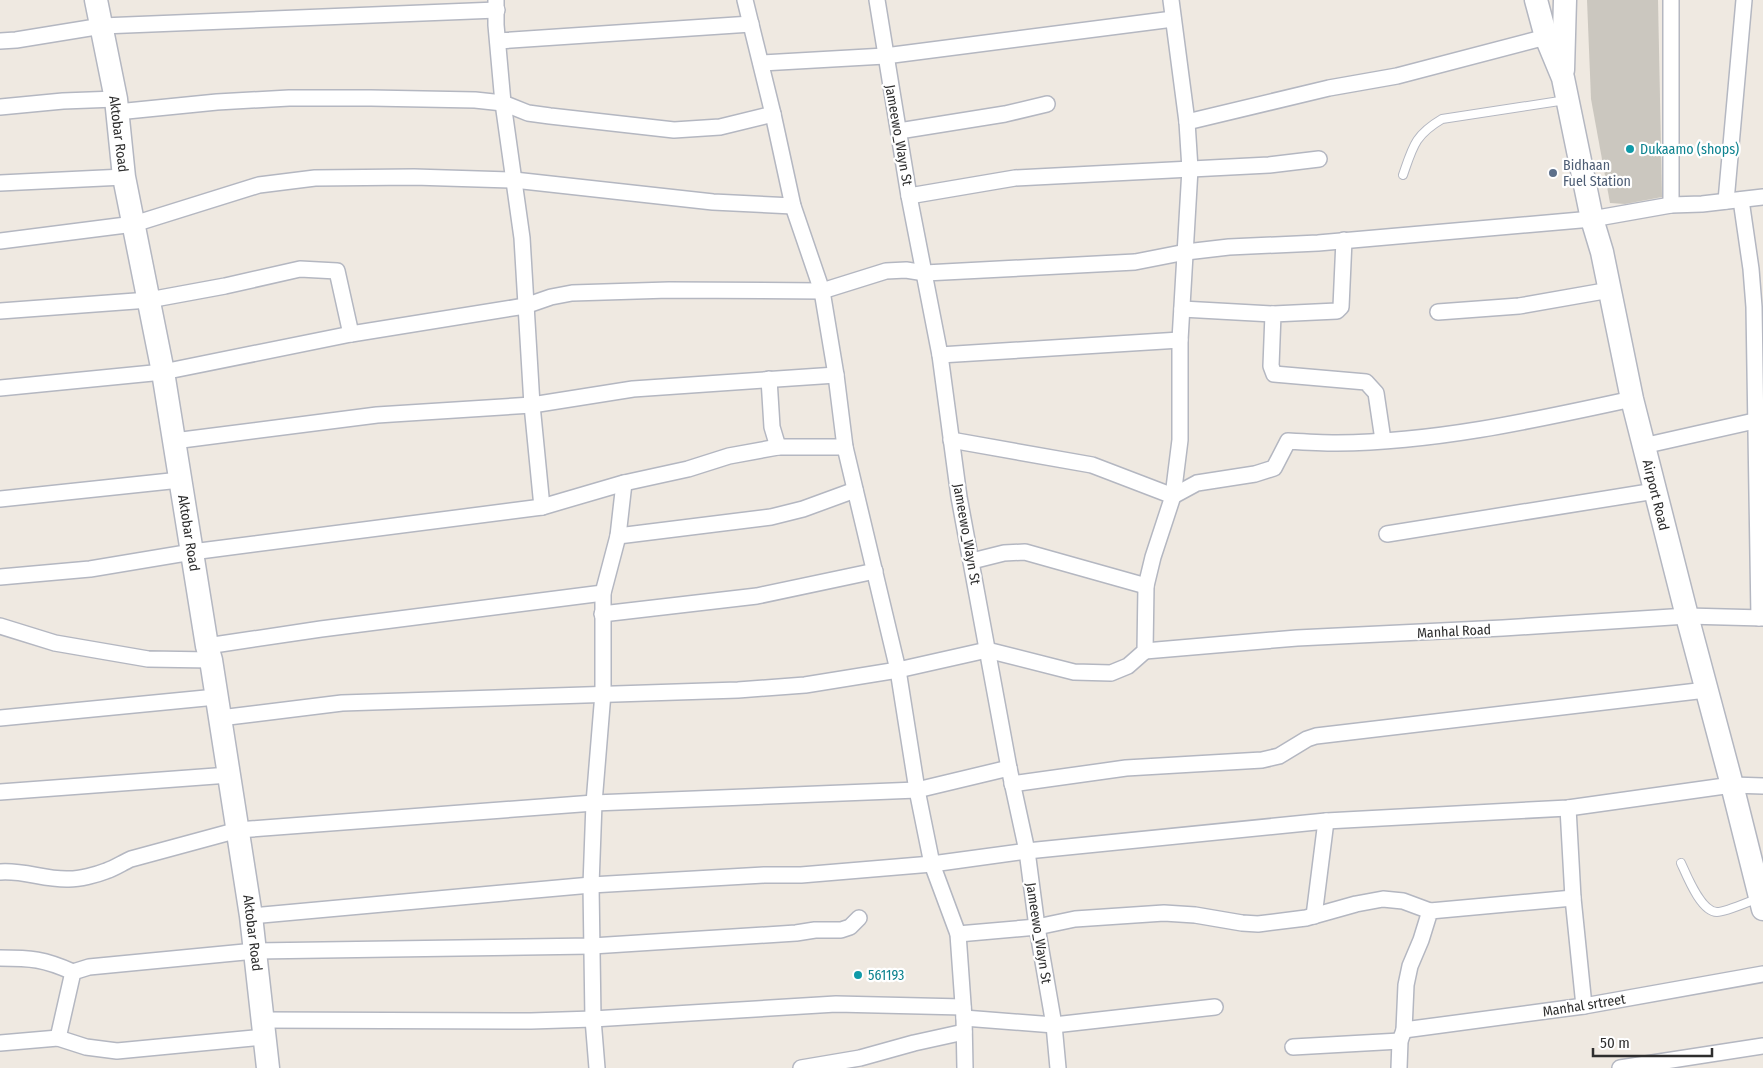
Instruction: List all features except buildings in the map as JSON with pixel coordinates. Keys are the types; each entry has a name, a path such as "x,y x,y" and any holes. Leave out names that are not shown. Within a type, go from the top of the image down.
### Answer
{"street":[{"name":"Aktobar Road","path":"96,0 116,106 124,177 163,372 230,775 256,951 268,1068"},
{"path":"467,0 491,7"},
{"path":"745,0 774,114 793,206 822,291 836,375 845,447 898,670 916,790 932,864 958,934 964,1019 965,1068"},
{"name":"Jameewo_Wayn St","path":"877,0 909,196 940,355 951,440 987,650 1012,784 1027,851 1054,1024 1058,1068"},
{"path":"0,718 218,707 293,710 326,704 603,693 738,690 805,685 898,670 987,650 1074,672 1111,673 1128,666 1145,652 1146,586 1153,557 1174,496 1180,440 1180,340 1190,169 1187,122 1171,0"},
{"name":"Airport Road","path":"1536,0 1546,37 1566,89 1592,219 1602,252 1643,446 1762,903"},
{"name":"Airport Road","path":"1565,0 1566,89"},
{"path":"1671,0 1672,205"},
{"path":"1726,201 1744,0"},
{"path":"0,41 102,26 491,7"},
{"path":"491,7 498,41 503,103 522,238 532,405 542,507"},
{"path":"761,63 885,56 1173,19"},
{"path":"498,41 751,24"},
{"path":"1187,122 1329,88 1397,76 1546,37"},
{"path":"0,107 63,100 116,106 289,98 476,100 503,103 535,114 674,130 720,128 774,114"},
{"path":"899,131 1005,114 1047,104"},
{"path":"909,196 1015,178 1269,165 1319,159"},
{"path":"0,183 124,177"},
{"path":"0,241 134,224 259,185 315,178 414,177 514,180 713,202 793,206"},
{"path":"0,388 163,372 351,334 525,306 551,297 572,293 670,290 822,291 886,271 906,270 925,273 1135,262 1186,252 1229,247 1344,240 1592,219 1672,205 1763,197"},
{"path":"1741,200 1751,269 1754,307 1759,419 1761,618"},
{"path":"1182,309 1273,314 1340,310 1344,240"},
{"path":"0,311 149,300 300,270 337,271 351,334"},
{"path":"1438,312 1519,306 1610,290"},
{"path":"1273,314 1271,366 1274,374 1366,382 1376,393 1383,440"},
{"path":"940,355 1180,340"},
{"path":"174,440 377,415 532,405 632,389 836,375"},
{"path":"769,379 772,427 778,447"},
{"path":"1174,496 1197,483 1255,474 1274,468 1288,441 1337,443 1463,432 1548,417 1632,399"},
{"path":"1643,446 1759,419"},
{"path":"951,440 1092,465 1174,496"},
{"path":"0,577 90,570 192,552 542,507 624,483 688,469 729,456 778,447 845,447"},
{"path":"0,499 180,480"},
{"path":"597,1068 593,1019 591,885 594,803 603,693 603,592 618,536 624,483"},
{"path":"618,536 771,517 803,509 855,490"},
{"path":"1387,534 1655,491"},
{"path":"972,561 1004,553 1025,552 1146,586"},
{"path":"602,614 757,596 875,571"},
{"path":"0,626 55,643 148,659 209,653 321,629 603,592"},
{"name":"Manhal Road","path":"1145,652 1297,638 1503,628 1687,616 1761,618"},
{"path":"1012,784 1126,768 1262,760 1279,756 1307,739 1316,736 1706,690"},
{"path":"0,872 15,871 46,878 70,879 107,871 120,863 238,830 594,803 916,790 1009,768"},
{"path":"0,792 230,775"},
{"path":"251,916 591,885 764,875 800,875 932,864 1027,851 1326,821 1568,808 1732,785 1763,786"},
{"path":"1568,808 1573,898 1584,1006"},
{"path":"1314,916 1326,821"},
{"path":"958,934 1038,927 1075,919 1164,913 1195,915 1258,924 1314,916 1356,904 1383,899 1403,901 1430,911 1573,898"},
{"path":"1399,1068 1406,985 1410,966 1430,911"},
{"path":"0,958 28,958 50,962 73,972 89,967 256,951 592,946 796,933 815,930 841,930 850,927 859,918"},
{"path":"58,1038 73,972"},
{"name":"Manhal srtreet","path":"1293,1046 1402,1036 1763,974"},
{"path":"0,1043 58,1038 86,1047 117,1051 263,1028 431,1021 593,1019 836,1004 964,1019 1054,1024 1215,1007"},
{"path":"801,1068 860,1058 914,1043 964,1019"},
{"path":"1620,1068 1763,1046"}],"lane":[{"path":"1403,175 1413,144 1426,128 1442,119 1566,89"},
{"path":"1681,863 1692,888 1709,910 1718,912 1762,903"}],"place":[{"name":"Dukaamo (shops)","path":"1630,149"},
{"name":"Bidhaan Fuel Station","path":"1553,173"},
{"name":"561193","path":"858,975"}]}
